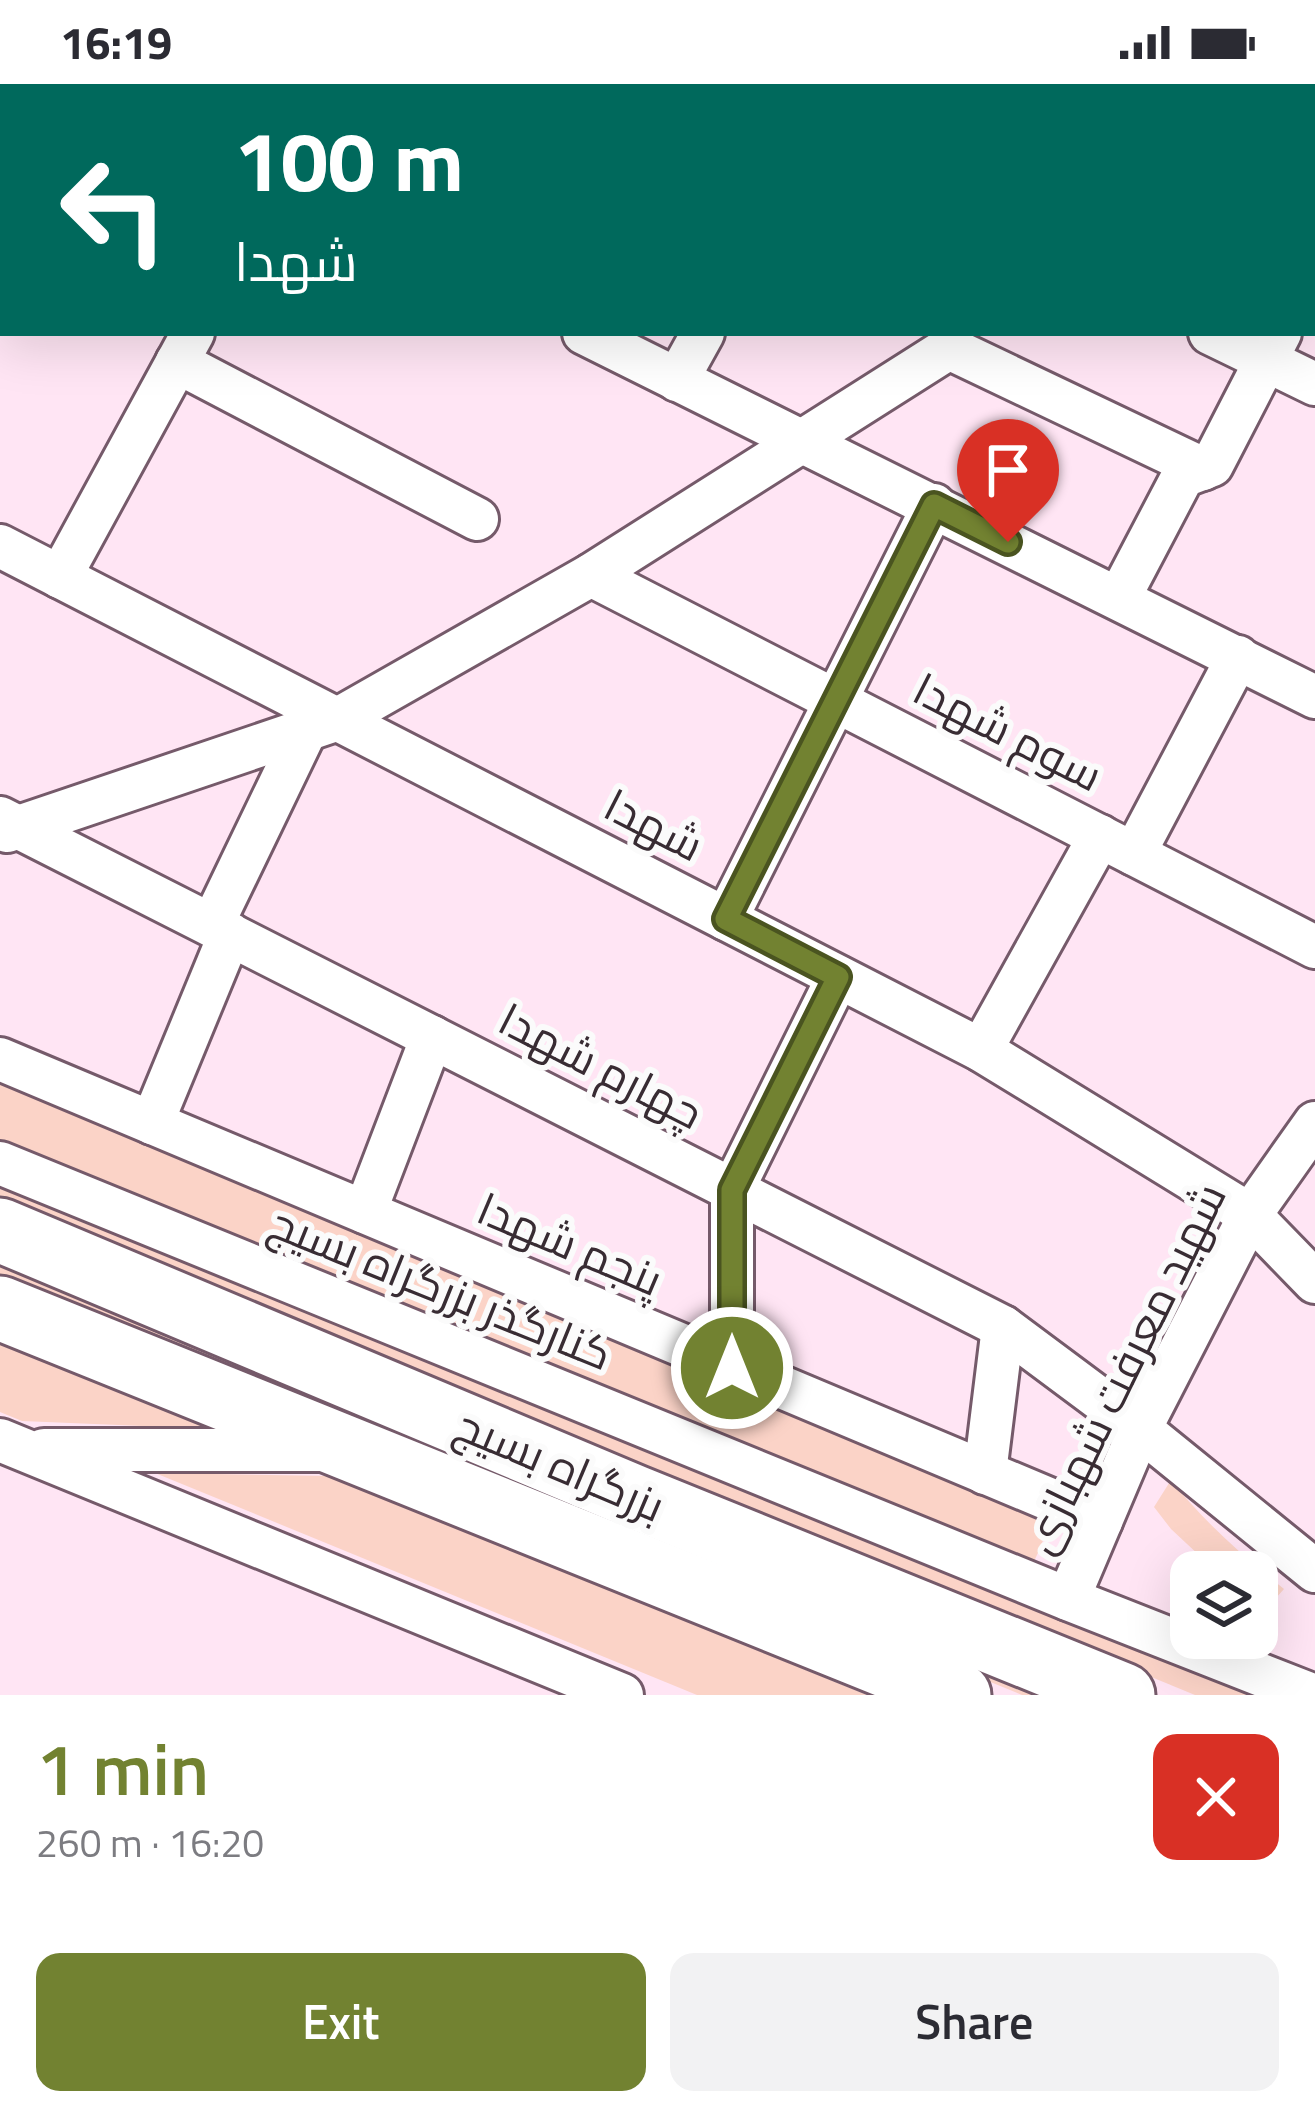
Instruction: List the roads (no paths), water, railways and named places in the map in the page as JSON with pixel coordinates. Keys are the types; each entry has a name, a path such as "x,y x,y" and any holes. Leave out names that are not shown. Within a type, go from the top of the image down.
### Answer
{"highway":[{"name":"بزرگراه بسیج","path":"0,1230 635,1497 1123,1695"},
{"name":"بزرگراه بسیج","path":"0,1308 959,1695"}],"street":[{"path":"590,336 1315,697"},
{"path":"677,380 702,336"},
{"path":"1225,336 1273,346 1315,384"},
{"path":"1118,598 1183,476 1213,465 1273,346"},
{"path":"60,577 185,347 477,519"},
{"path":"6,826 322,725 591,575 949,348 1202,469"},
{"path":"726,919 934,505"},
{"name":"شهدا","path":"0,546 322,725 726,919 981,1050 1250,1215 1315,1282"},
{"name":"سوم شهدا","path":"591,575 1315,946"},
{"path":"981,1050 1238,657"},
{"path":"152,1123 221,930 322,725"},
{"name":"چهارم شهدا","path":"6,826 221,930 1003,1327 1315,1571"},
{"path":"732,1368 732,1190 838,977"},
{"path":"365,1212 432,1037"},
{"name":"پنجم شهدا","path":"0,1059 1101,1521"},
{"name":"شهید معرفت شهبازی","path":"1068,1599 1140,1430 1250,1215 1315,1123"},
{"name":"کنارگذر بزرگراه بسیج","path":"0,1163 1312,1695"},
{"path":"985,1473 1003,1327"},
{"path":"13,1445 350,1449"},
{"path":"13,1445 579,1687 622,1695"}]}
